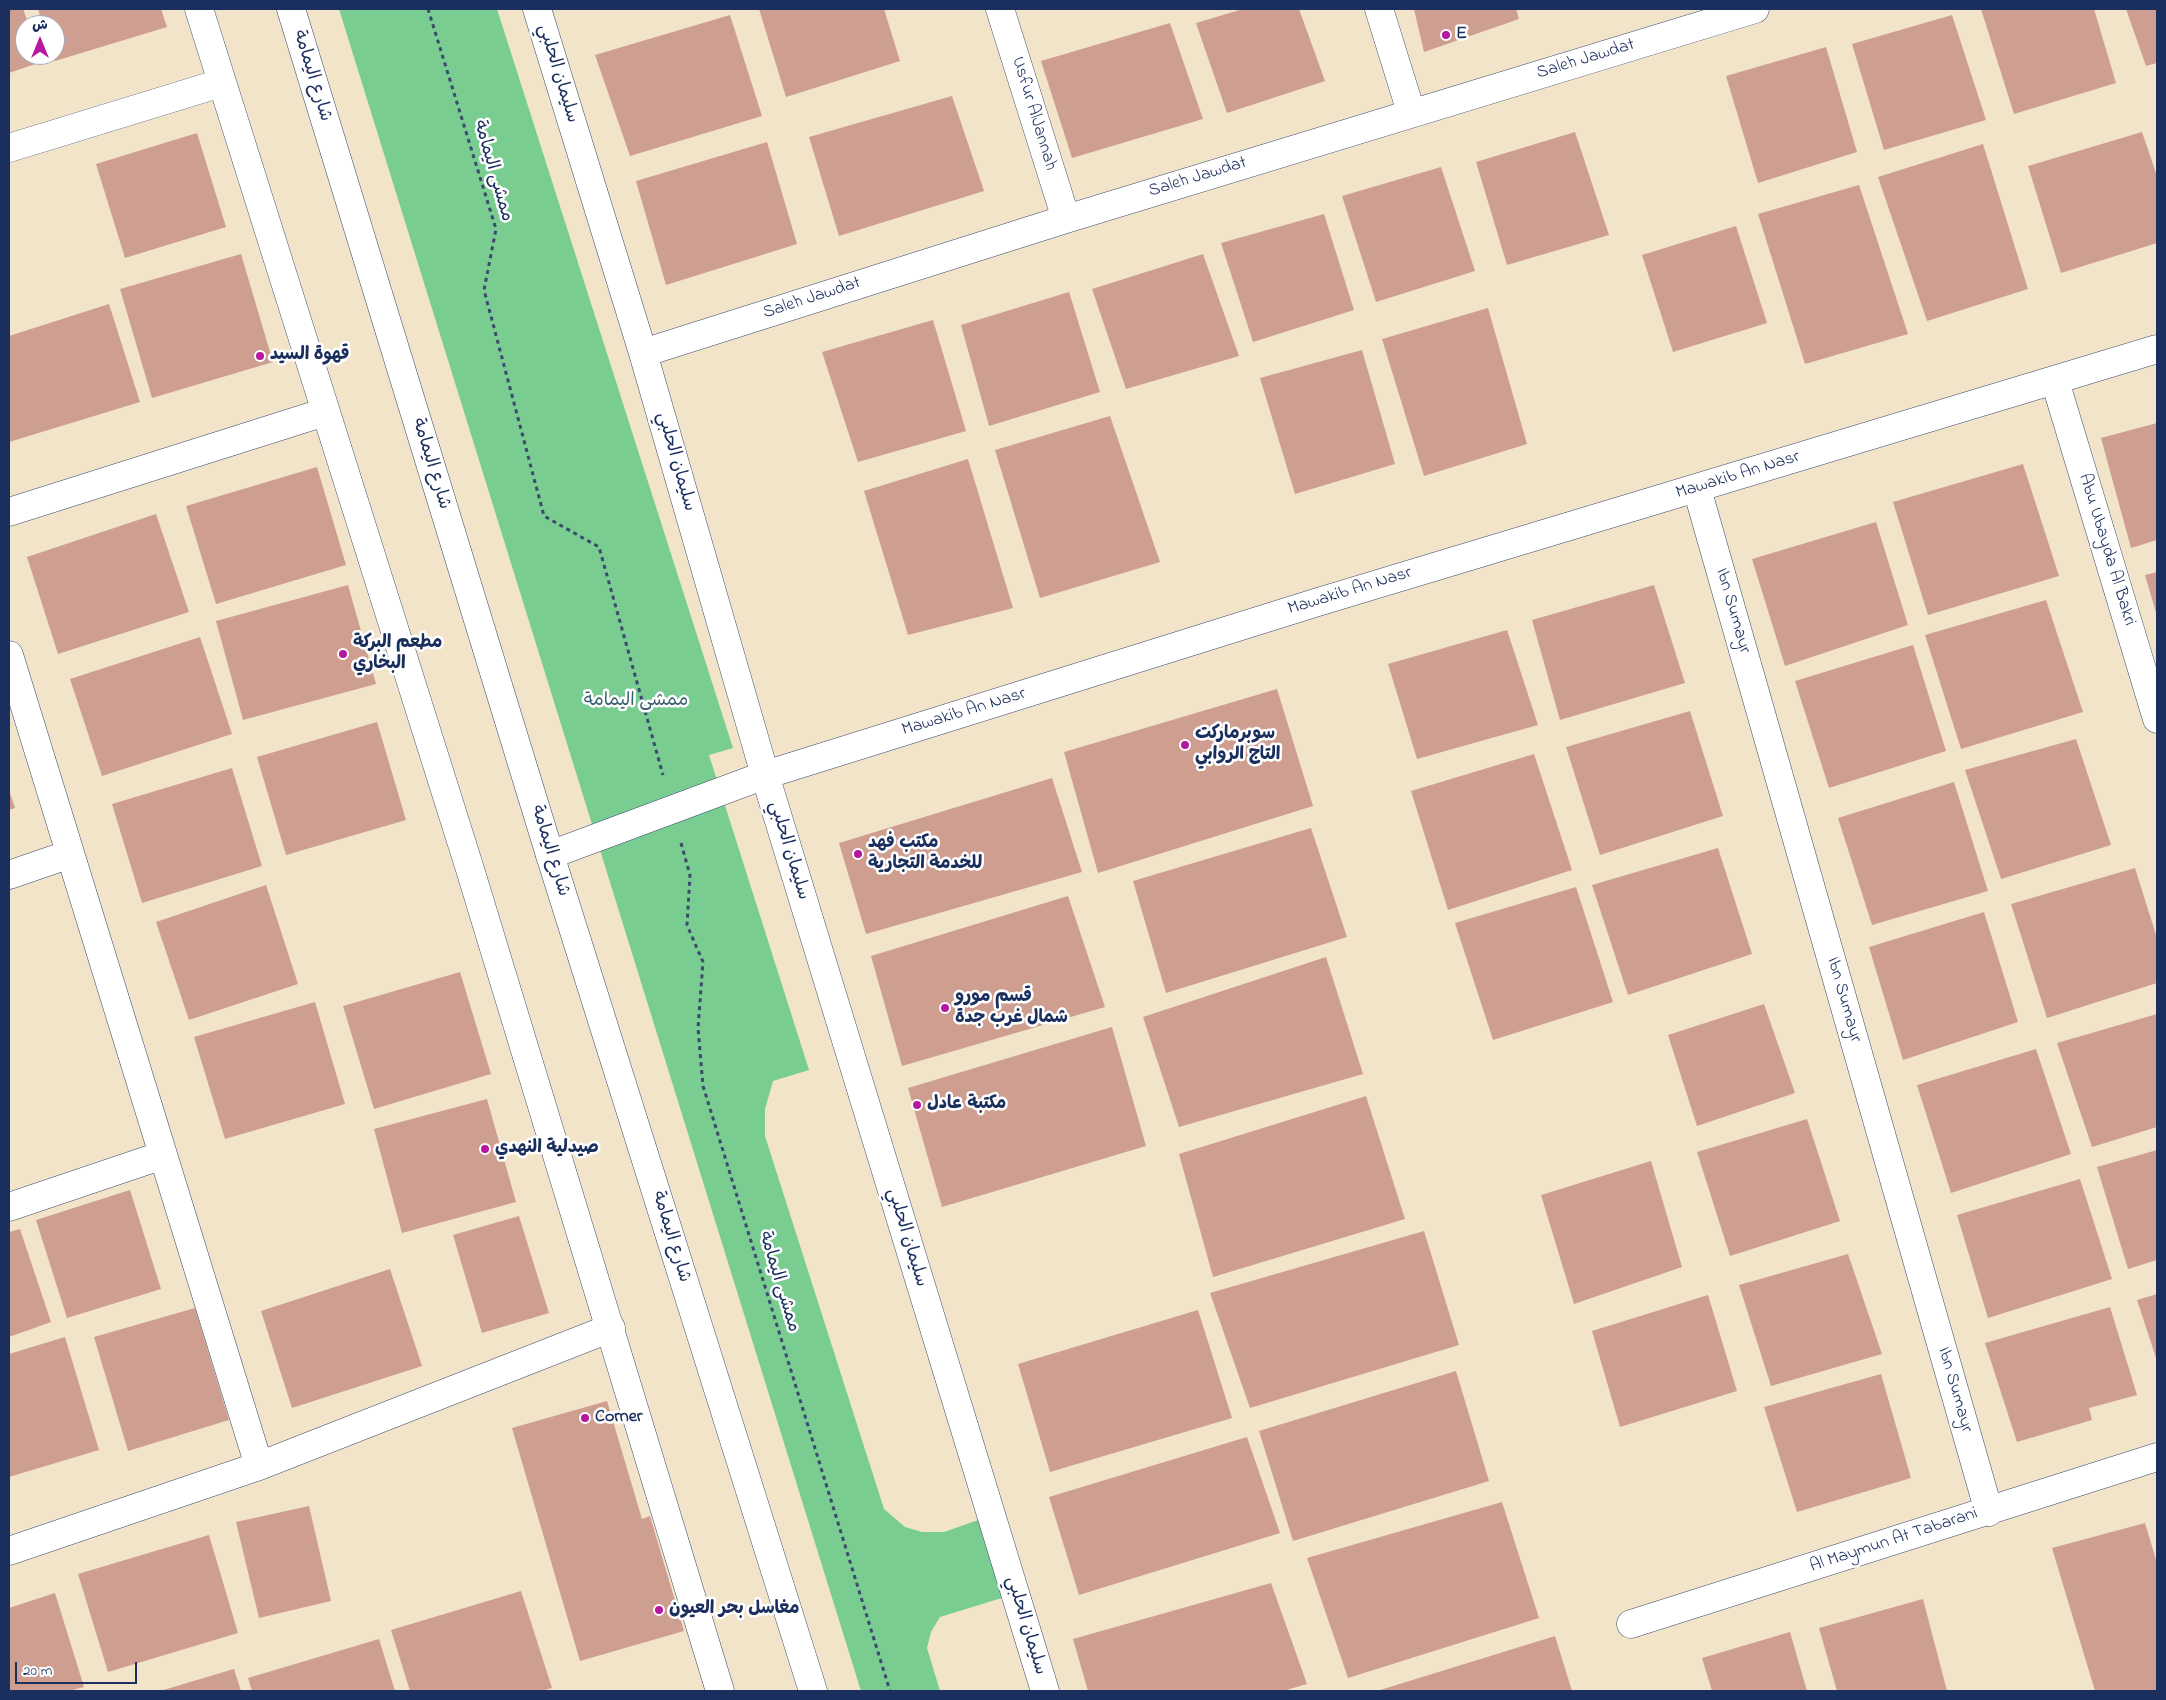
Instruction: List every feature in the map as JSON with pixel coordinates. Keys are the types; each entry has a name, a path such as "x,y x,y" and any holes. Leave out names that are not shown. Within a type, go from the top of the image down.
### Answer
{"street":[{"path":"198,9 472,876 720,1691"},
{"name":"شارع اليمامة","path":"291,9 550,855 813,1691"},
{"name":"سليمان الحلبي","path":"537,9 644,353 765,775 1045,1691"},
{"name":"Usfur AlJannah","path":"1000,9 1066,218"},
{"path":"1379,9 1410,112"},
{"name":"Saleh Jawdat","path":"644,353 1066,218 1410,112 1755,9"},
{"path":"9,148 221,83"},
{"name":"Mawakib An Nasr","path":"550,855 765,775 1318,602 2157,349"},
{"name":"Abu Ubayda Al Bakri","path":"2055,381 2157,718"},
{"path":"9,512 325,412"},
{"name":"Ibn Sumayr","path":"1697,489 1989,1512"},
{"path":"9,655 259,1466"},
{"path":"9,875 70,854"},
{"path":"9,1207 163,1155"},
{"path":"9,1551 259,1466 611,1328"},
{"name":"Al Maymun At Tabarani","path":"1631,1624 1989,1512 2157,1457"}],"path":[{"name":"ممشى اليمامة","path":"428,9 496,229 484,290 544,516 599,547 663,775"},
{"name":"ممشى اليمامة","path":"690,874 687,924 703,962 698,1028 703,1086 890,1691"}],"green space":[{"name":"ممشى اليمامة","path":"339,9 497,9 733,748 709,755 809,1070 773,1081 765,1109 765,1136 884,1509 905,1527 922,1532 944,1532 981,1519 1005,1597 940,1617 931,1632 927,1648 940,1691 861,1691"}],"building":[{"path":"9,9 23,9 25,15 15,15 15,65 32,65 9,73"},
{"path":"38,9 161,9 167,27 65,58 65,15 40,15"},
{"path":"759,9 884,9 900,61 786,97"},
{"path":"1243,9 1299,9 1325,81 1227,113 1196,23"},
{"name":"E","path":"1414,9 1516,9 1519,19 1424,52"},
{"path":"1981,9 2094,9 2116,83 2014,114"},
{"path":"2126,9 2157,9 2157,63 2146,66"},
{"path":"730,15 762,116 630,156 595,55"},
{"path":"1952,15 1986,120 1884,150 1852,44"},
{"path":"1170,23 1203,119 1072,158 1041,61"},
{"path":"1826,47 1857,152 1758,183 1726,76"},
{"path":"952,96 984,191 839,236 809,137"},
{"path":"1575,132 1609,235 1507,265 1476,162"},
{"path":"2142,132 2157,176 2157,243 2061,273 2028,166"},
{"path":"197,133 226,227 125,258 96,164"},
{"path":"767,142 797,244 666,285 636,181"},
{"path":"1983,144 2028,289 1927,321 1878,177"},
{"path":"1441,167 1475,271 1376,302 1342,196"},
{"path":"1859,185 1908,334 1805,364 1758,214"},
{"path":"1324,214 1354,310 1253,342 1221,243"},
{"path":"1736,226 1767,323 1673,352 1642,255"},
{"path":"241,254 273,362 152,398 120,289"},
{"path":"1203,254 1239,356 1126,389 1092,289"},
{"path":"1069,292 1100,392 989,426 961,325"},
{"path":"109,304 140,402 9,442 9,336"},
{"path":"1488,308 1527,444 1424,476 1382,339"},
{"path":"933,320 966,431 858,462 822,352"},
{"path":"1362,350 1395,464 1295,494 1260,378"},
{"path":"1110,416 1160,562 1040,598 995,450"},
{"path":"2157,423 2157,540 2131,548 2101,438"},
{"path":"968,459 1013,608 908,635 864,491"},
{"path":"2023,464 2059,576 1928,615 1893,502"},
{"path":"317,467 346,565 216,604 186,506"},
{"path":"156,514 189,612 58,654 27,557"},
{"path":"1876,522 1908,625 1785,666 1752,559"},
{"path":"2157,572 2157,616 2145,575"},
{"path":"348,585 376,684 243,720 216,621"},
{"path":"1654,585 1685,683 1560,720 1532,620"},
{"path":"2046,600 2083,712 1961,749 1925,635"},
{"path":"1507,630 1538,725 1417,759 1388,664"},
{"path":"200,637 232,734 102,776 70,679"},
{"path":"1913,645 1946,751 1829,788 1795,681"},
{"path":"1277,689 1313,806 1098,873 1064,752"},
{"path":"1690,711 1723,816 1600,855 1566,747"},
{"path":"377,722 406,820 286,855 257,757"},
{"path":"2076,739 2111,845 2001,879 1965,770"},
{"path":"1534,754 1572,870 1448,910 1411,791"},
{"path":"232,768 262,866 142,903 112,804"},
{"path":"1052,778 1082,872 866,934 839,843"},
{"path":"1954,782 1988,891 1872,925 1838,818"},
{"path":"9,790 15,808 9,810"},
{"path":"1311,828 1347,937 1166,993 1133,881"},
{"path":"1718,848 1752,954 1628,995 1592,885"},
{"path":"2135,868 2157,938 2157,983 2047,1018 2011,904"},
{"path":"266,885 298,984 189,1020 156,922"},
{"path":"1576,887 1613,1002 1493,1040 1455,923"},
{"path":"1068,896 1105,1007 902,1066 871,956"},
{"path":"1984,912 2018,1022 1903,1060 1869,947"},
{"path":"1326,957 1363,1074 1179,1127 1143,1017"},
{"path":"460,972 491,1074 374,1109 343,1006"},
{"path":"315,1002 345,1104 225,1139 194,1037"},
{"path":"1764,1004 1795,1093 1697,1126 1668,1035"},
{"path":"2157,1014 2157,1127 2092,1147 2057,1043"},
{"path":"1112,1027 1146,1146 942,1207 908,1088"},
{"path":"2036,1049 2071,1154 1951,1193 1917,1085"},
{"path":"1366,1096 1405,1219 1213,1277 1179,1154"},
{"path":"487,1099 516,1202 402,1233 374,1129"},
{"path":"1807,1119 1840,1221 1730,1256 1697,1152"},
{"path":"2157,1150 2157,1260 2128,1269 2097,1167"},
{"path":"1651,1161 1682,1267 1574,1304 1541,1195"},
{"path":"2080,1179 2112,1279 1988,1318 1957,1215"},
{"path":"130,1190 161,1289 67,1318 36,1220"},
{"path":"519,1216 549,1313 482,1333 453,1235"},
{"path":"20,1229 51,1322 9,1337 9,1232"},
{"path":"1424,1231 1459,1345 1250,1408 1210,1293"},
{"path":"1848,1254 1882,1354 1771,1386 1739,1285"},
{"path":"390,1269 422,1366 292,1408 261,1311"},
{"path":"2157,1294 2157,1361 2137,1300"},
{"path":"1708,1295 1737,1391 1620,1427 1592,1331"},
{"path":"2110,1307 2137,1395 2089,1408 2092,1420 2017,1442 1985,1343"},
{"path":"195,1308 229,1420 128,1451 94,1337"},
{"path":"1198,1310 1232,1418 1050,1472 1018,1364"},
{"path":"65,1337 99,1450 9,1477 9,1354"},
{"path":"1456,1371 1489,1481 1293,1541 1259,1431"},
{"path":"1881,1374 1911,1478 1797,1512 1764,1407"},
{"path":"607,1401 642,1519 650,1516 684,1631 580,1661 512,1428"},
{"path":"1247,1437 1280,1533 1079,1595 1049,1497"},
{"path":"1502,1502 1539,1618 1348,1678 1307,1558"},
{"path":"309,1506 331,1601 259,1618 236,1522"},
{"path":"2145,1523 2157,1563 2157,1691 2095,1691 2052,1548"},
{"path":"209,1535 238,1633 108,1672 78,1574"},
{"path":"1271,1583 1307,1684 1283,1691 1088,1691 1073,1639"},
{"path":"521,1591 552,1688 541,1691 410,1691 391,1630"},
{"path":"55,1593 84,1687 69,1691 9,1691 9,1608"},
{"path":"1923,1599 1947,1691 1837,1691 1819,1628"},
{"path":"1790,1632 1807,1691 1712,1691 1702,1658"},
{"path":"1555,1636 1572,1691 1377,1691"},
{"path":"379,1639 395,1691 252,1691 248,1678"},
{"path":"234,1669 241,1691 160,1691"}],"place":[{"name":"E","path":"1446,35"},
{"name":"قهوة السيد","path":"260,356"},
{"name":"مطعم البركة البخاري","path":"343,654"},
{"name":"سوبرماركت التاج الروابي","path":"1185,745"},
{"name":"مكتب فهد للخدمة التجارية","path":"858,854"},
{"name":"قسم مورو شمال غرب جدة","path":"945,1008"},
{"name":"مكتبة عادل","path":"917,1105"},
{"name":"صيدلية النهدي","path":"485,1149"},
{"name":"Corner","path":"585,1418"},
{"name":"مغاسل بحر العيون","path":"659,1610"}]}
